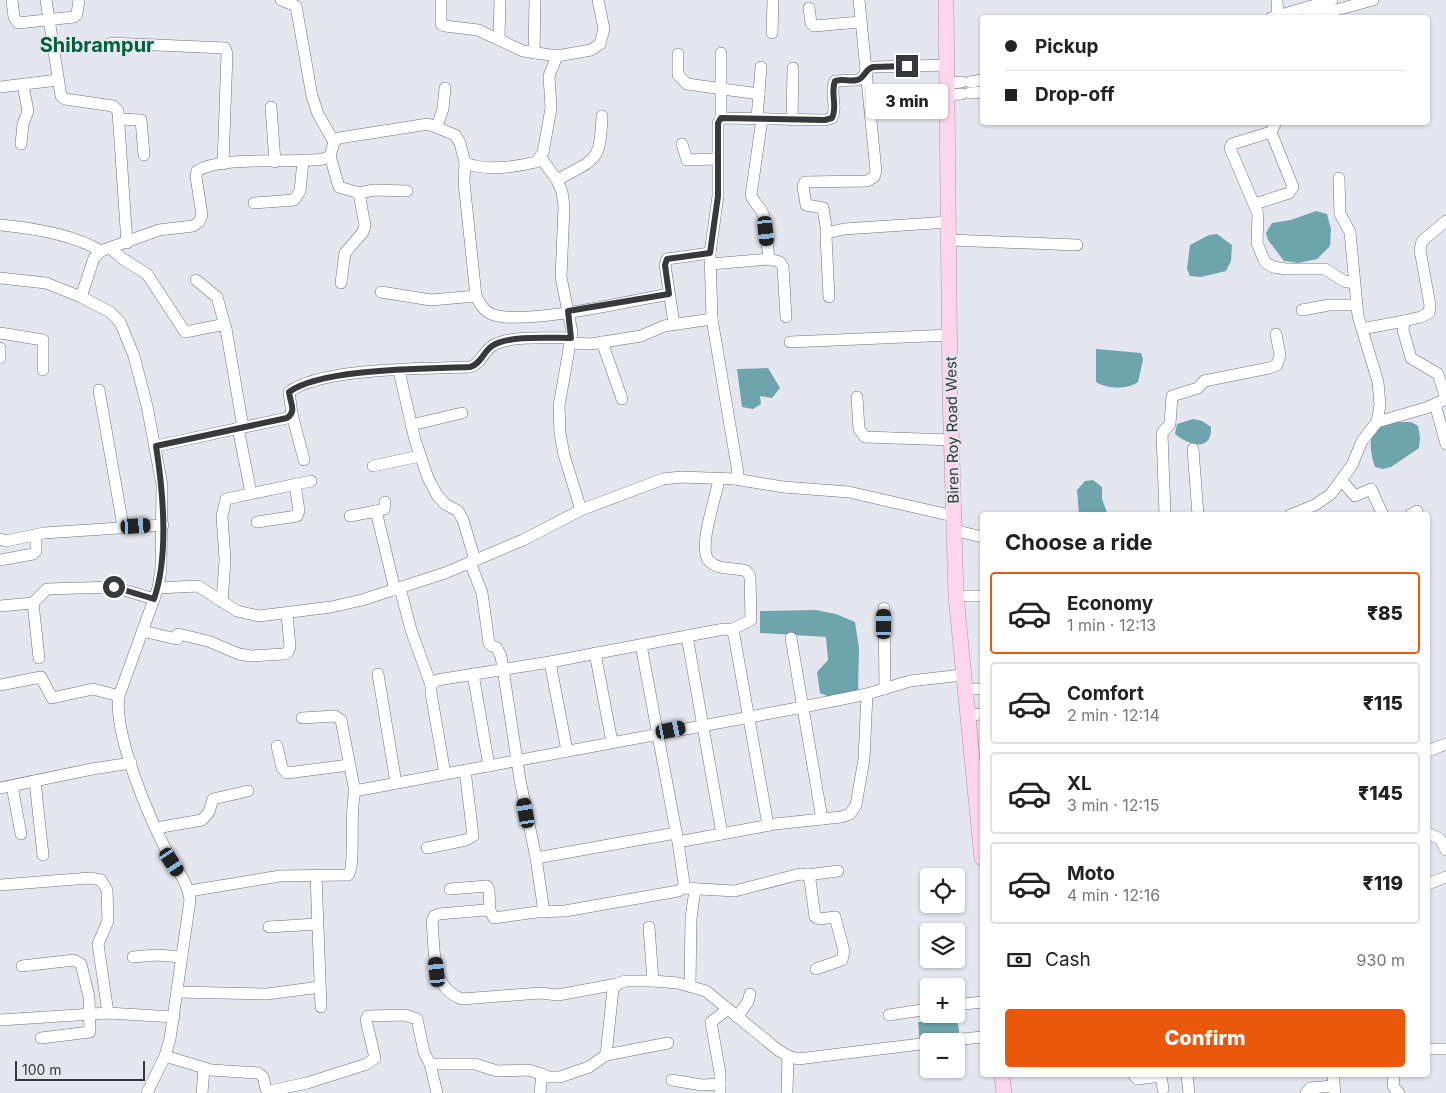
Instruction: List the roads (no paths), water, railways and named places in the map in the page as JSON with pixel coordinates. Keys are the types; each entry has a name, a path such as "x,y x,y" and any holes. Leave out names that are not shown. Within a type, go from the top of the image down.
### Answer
{"main road":[{"name":"Biren Roy Road West","path":"946,0 948,65 960,88 949,222 951,440 956,596 963,682 975,715 980,817"},
{"path":"1002,1077 1004,1093"}],"street":[{"path":"12,0 14,18 18,23 74,17 77,14 79,0"},
{"path":"46,0 59,91 65,99 113,106 118,111 127,243"},
{"path":"281,0 296,6 312,96 318,114 334,142 330,156 339,187 359,193 374,190 407,191"},
{"path":"441,0 441,24 478,30 523,51 557,56 591,50 600,44 604,30 598,0"},
{"path":"499,40 500,0"},
{"path":"534,53 535,0"},
{"path":"772,33 773,0"},
{"path":"829,297 827,233 823,208 806,205 803,186 805,182 810,180 866,181 874,176 859,0"},
{"path":"1275,15 1277,0"},
{"path":"1282,15 1332,0"},
{"path":"1317,15 1374,0"},
{"path":"809,8 811,22 814,26 860,22"},
{"path":"110,43 225,48 227,54 223,164"},
{"path":"721,53 721,118 718,123 716,160 718,196 711,259 712,318 738,467 738,474 735,479"},
{"path":"678,54 678,75 687,84 759,94"},
{"path":"465,163 472,166 511,166 536,162 541,158 551,108 549,76 557,56"},
{"path":"721,118 825,120 832,118 835,112 833,85 835,81 857,80 862,78 865,72 873,67 948,65"},
{"path":"760,68 759,119 751,195 753,202 762,211 764,217 769,259"},
{"path":"792,120 793,68"},
{"path":"0,87 58,80"},
{"path":"960,88 980,81"},
{"path":"21,144 23,124 28,111 23,85"},
{"path":"436,126 443,109 445,88"},
{"path":"960,88 980,92"},
{"path":"271,107 274,162"},
{"path":"557,180 595,157 601,145 602,116"},
{"path":"120,119 141,120 144,155"},
{"path":"334,142 346,136 422,125 436,126 455,135 465,163 464,182 476,296 480,305 495,315 518,316 568,311 669,294"},
{"path":"1255,204 1289,193 1293,187 1273,127 1232,144 1230,148 1255,204 1259,219 1257,243 1266,262 1286,269 1325,269 1344,282 1354,284"},
{"path":"682,144 687,160 716,160"},
{"path":"81,297 94,258 105,250 159,230 193,226 200,222 202,215 197,171 223,164 303,161 330,156"},
{"path":"541,158 557,180 562,192 564,207 561,277 568,311 571,340 559,406 560,433 564,455 581,510"},
{"path":"254,203 294,200 300,191 303,161"},
{"path":"1297,512 1324,500 1342,481 1362,441 1377,422 1380,405 1378,382 1356,305 1350,232 1340,214 1339,178"},
{"path":"341,283 345,253 364,232 365,226 359,193"},
{"path":"1362,330 1421,317 1429,313 1430,305 1420,250 1422,241 1446,221"},
{"path":"827,233 844,229 949,222"},
{"path":"0,225 35,230 105,250 147,274 186,332 222,325 226,329"},
{"path":"950,240 1078,245"},
{"path":"674,324 665,265 667,259 776,259 783,267 786,317"},
{"path":"0,278 32,280 81,297 110,312 124,330 134,356 156,446 162,485 163,525 156,594 119,696 118,721 131,763 156,828 189,891 190,900 174,1017 165,1056 147,1093"},
{"path":"196,280 217,297 226,329 251,493"},
{"path":"381,292 432,300 476,296"},
{"path":"1302,310 1329,305 1356,305"},
{"path":"304,460 292,414 289,392 294,388 325,378 385,370 399,371 476,366 492,346 506,340 602,342 641,336 656,328 712,318"},
{"path":"1404,321 1403,330 1411,358 1438,374 1446,444"},
{"path":"0,334 43,340 43,370"},
{"path":"1164,512 1162,433 1170,424 1172,396 1198,388 1204,381 1277,365 1280,355 1276,334"},
{"path":"790,342 951,335"},
{"path":"602,342 622,399"},
{"path":"0,348 0,358"},
{"path":"399,371 420,456 437,495 445,504 458,511 463,520 472,561 482,593 489,643 499,651 544,912"},
{"path":"99,390 123,526"},
{"path":"857,397 859,429 865,437 951,440"},
{"path":"1377,422 1442,401"},
{"path":"411,425 462,413"},
{"path":"156,446 287,418 292,414"},
{"path":"1193,449 1195,501 1197,512"},
{"path":"373,466 420,456"},
{"path":"0,606 33,603 47,588 114,587 156,594 194,585 203,588 237,611 259,616 288,614 347,603 397,589 472,561 524,540 581,510 663,479 681,477 735,479 783,487 849,492 954,523 980,536"},
{"path":"431,685 437,680 550,662 724,629 731,630 752,620 750,576 746,571 717,566 706,556 708,520 711,508 717,497 720,479"},
{"path":"1342,481 1355,496 1370,489 1382,512"},
{"path":"222,602 225,568 222,521 224,501 230,496 310,482"},
{"path":"257,522 297,516 299,511 294,484"},
{"path":"350,516 384,509 385,502"},
{"path":"376,510 397,589 431,685 446,774"},
{"path":"0,539 6,541 36,535 123,526 163,525"},
{"path":"0,560 33,554 36,551 36,535"},
{"path":"956,596 980,596"},
{"path":"33,603 39,658"},
{"path":"884,608 884,689"},
{"path":"142,631 177,639 178,634 198,638 239,654 251,656 284,654 288,652 290,647 288,614"},
{"path":"731,630 750,716 768,826"},
{"path":"687,636 722,834"},
{"path":"791,638 822,820"},
{"path":"642,645 677,838 689,889 691,920 690,985"},
{"path":"595,653 612,742"},
{"path":"550,662 567,751"},
{"path":"378,674 396,783"},
{"path":"473,674 489,766"},
{"path":"0,685 41,677 52,698 92,689 119,696"},
{"path":"355,792 704,724 803,707 867,694 910,681 963,682 980,687"},
{"path":"536,858 822,820 850,814 856,805 864,759 867,694"},
{"path":"189,891 257,878 316,875 342,876 351,872 352,810 355,792 338,717 302,718"},
{"path":"1430,750 1446,744"},
{"path":"277,746 282,768 287,772 349,765"},
{"path":"0,788 131,763"},
{"path":"427,848 466,840 473,836 465,770"},
{"path":"35,781 43,855"},
{"path":"12,786 20,834"},
{"path":"156,828 202,820 209,812 214,799 248,791"},
{"path":"1430,834 1440,839 1446,850"},
{"path":"450,889 487,886 489,890 490,911 494,918 565,911 689,889 735,891 800,874 807,875 838,871"},
{"path":"316,875 316,924 321,1007"},
{"path":"807,875 810,880 815,917 835,917 844,951 842,960 816,969"},
{"path":"0,885 90,878 102,880 106,890 108,921 98,944 108,1013"},
{"path":"1430,883 1446,878"},
{"path":"490,911 439,914 434,916 432,921 437,972 444,988 452,996 462,999 540,993 558,995 625,982 653,980 690,985 716,997 733,1013 788,1056 814,1058 920,1044"},
{"path":"269,927 316,924"},
{"path":"649,927 653,980"},
{"path":"133,957 157,955 182,957"},
{"path":"22,966 78,960 81,964 90,1013 90,1032 41,1038"},
{"path":"430,1064 475,1064 497,1071 529,1070 554,1077 572,1074 602,1060 606,1054 613,989 616,984"},
{"path":"177,992 259,994 320,987"},
{"path":"672,1080 720,1089 711,1022 733,1013 748,1002 750,994"},
{"path":"965,1004 980,1002"},
{"path":"889,1016 920,1011"},
{"path":"0,1020 90,1013 174,1017"},
{"path":"165,1056 204,1069 258,1073 262,1077 266,1089 270,1091 307,1083 367,1064 375,1058 366,1020 368,1016 406,1015 417,1019 424,1052 430,1064 438,1093"},
{"path":"965,1039 980,1037"},
{"path":"606,1054 668,1043"},
{"path":"1430,1050 1446,1049"},
{"path":"787,1093 788,1056"},
{"path":"202,1093 204,1069"},
{"path":"540,1093 542,1074"},
{"path":"1136,1077 1137,1079 1149,1077"},
{"path":"1161,1077 1163,1089"},
{"path":"1186,1077 1189,1093"},
{"path":"1394,1077 1393,1086 1399,1093"},
{"path":"1306,1093 1310,1088 1334,1085"}],"water":[{"path":"1316,211 1327,214 1331,229 1330,246 1317,259 1298,263 1284,261 1268,240 1266,233 1272,223 1291,220"},
{"path":"1217,234 1232,245 1231,261 1226,271 1201,277 1190,276 1187,269 1190,245 1209,235"},
{"path":"1096,349 1141,353 1143,360 1138,382 1133,385 1117,388 1096,382"},
{"path":"768,368 780,388 772,398 760,396 761,404 753,409 742,407 737,369"},
{"path":"1193,419 1202,421 1211,427 1208,441 1203,444 1186,441 1175,434 1177,424"},
{"path":"1389,422 1411,422 1418,426 1419,448 1391,467 1383,469 1375,467 1371,451 1371,440 1376,430"},
{"path":"1093,480 1102,487 1102,499 1107,512 1079,512 1077,490 1085,481"},
{"path":"816,610 836,614 855,622 859,648 858,692 832,698 820,693 817,672 828,660 826,637 760,633 760,611"},
{"path":"918,1022 958,1023 959,1033 920,1033 920,1047"}],"district":[{"name":"Shibrampur","path":"97,45"}]}
